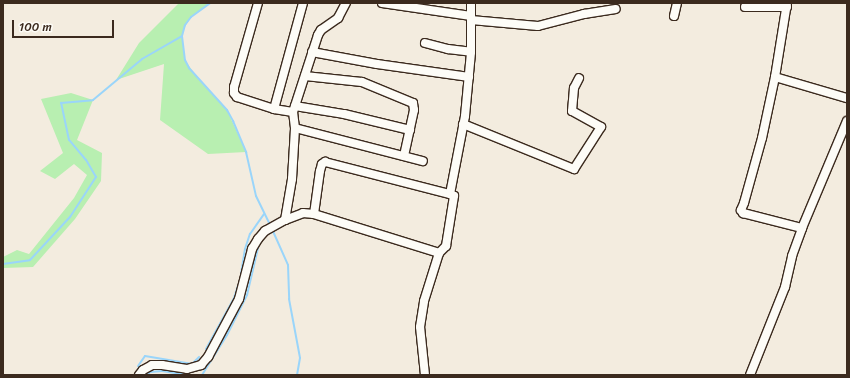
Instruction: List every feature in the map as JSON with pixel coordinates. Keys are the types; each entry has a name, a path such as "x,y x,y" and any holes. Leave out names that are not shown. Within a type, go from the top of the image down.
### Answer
{"street":[{"path":"258,3 234,87 234,93 237,97 274,109 294,109 344,114 410,130"},
{"path":"274,109 302,3"},
{"path":"282,222 292,179 295,128 294,109 312,52 322,30 338,18 346,3"},
{"path":"382,3 471,18 538,26 584,14 616,9"},
{"path":"450,194 463,124 472,52 471,3"},
{"path":"674,16 677,3"},
{"path":"745,7 787,5 775,77 756,162 744,203 740,210 743,213 802,228"},
{"path":"425,43 448,49 472,52"},
{"path":"312,52 377,64 469,77"},
{"path":"305,76 362,82 408,100 415,106 404,156"},
{"path":"775,77 847,98"},
{"path":"463,124 574,168 601,127 572,111 574,88 579,78"},
{"path":"750,375 785,287 792,256 802,228 847,121"},
{"path":"295,128 424,161"},
{"path":"314,214 320,171 322,164 325,162 454,196 446,246 439,253 424,301 420,327 425,375"},
{"path":"139,375 143,370 152,365 187,369 201,365 208,357 239,299 252,249 258,239 265,231 304,213 314,214 439,253"}],"green space":[{"path":"179,3 210,3 191,17 183,30 185,60 198,79 227,110 246,152 208,154 160,120 164,64 116,80 139,43"},
{"path":"71,93 93,100 77,140 102,153 101,181 75,219 33,267 3,268 3,257 17,250 29,254 74,198 87,175 74,164 55,179 40,171 63,153 41,99"}],"waterway":[{"path":"3,264 30,260 70,217 96,177 86,160 69,140 61,103 93,100 142,59 182,36 185,25 191,17 210,3"},
{"path":"182,36 185,60 189,68 227,110 233,121 246,152 256,196 270,225"},
{"path":"241,274 245,249 250,234 264,214"},
{"path":"272,229 288,265 289,299 300,358 297,375"},
{"path":"202,375 227,335 247,295 259,244"},
{"path":"206,349 234,298 238,286"},
{"path":"138,366 145,356 192,364 199,357"},
{"path":"147,375 150,372 162,371 188,375"},
{"path":"280,375 288,375"}]}
